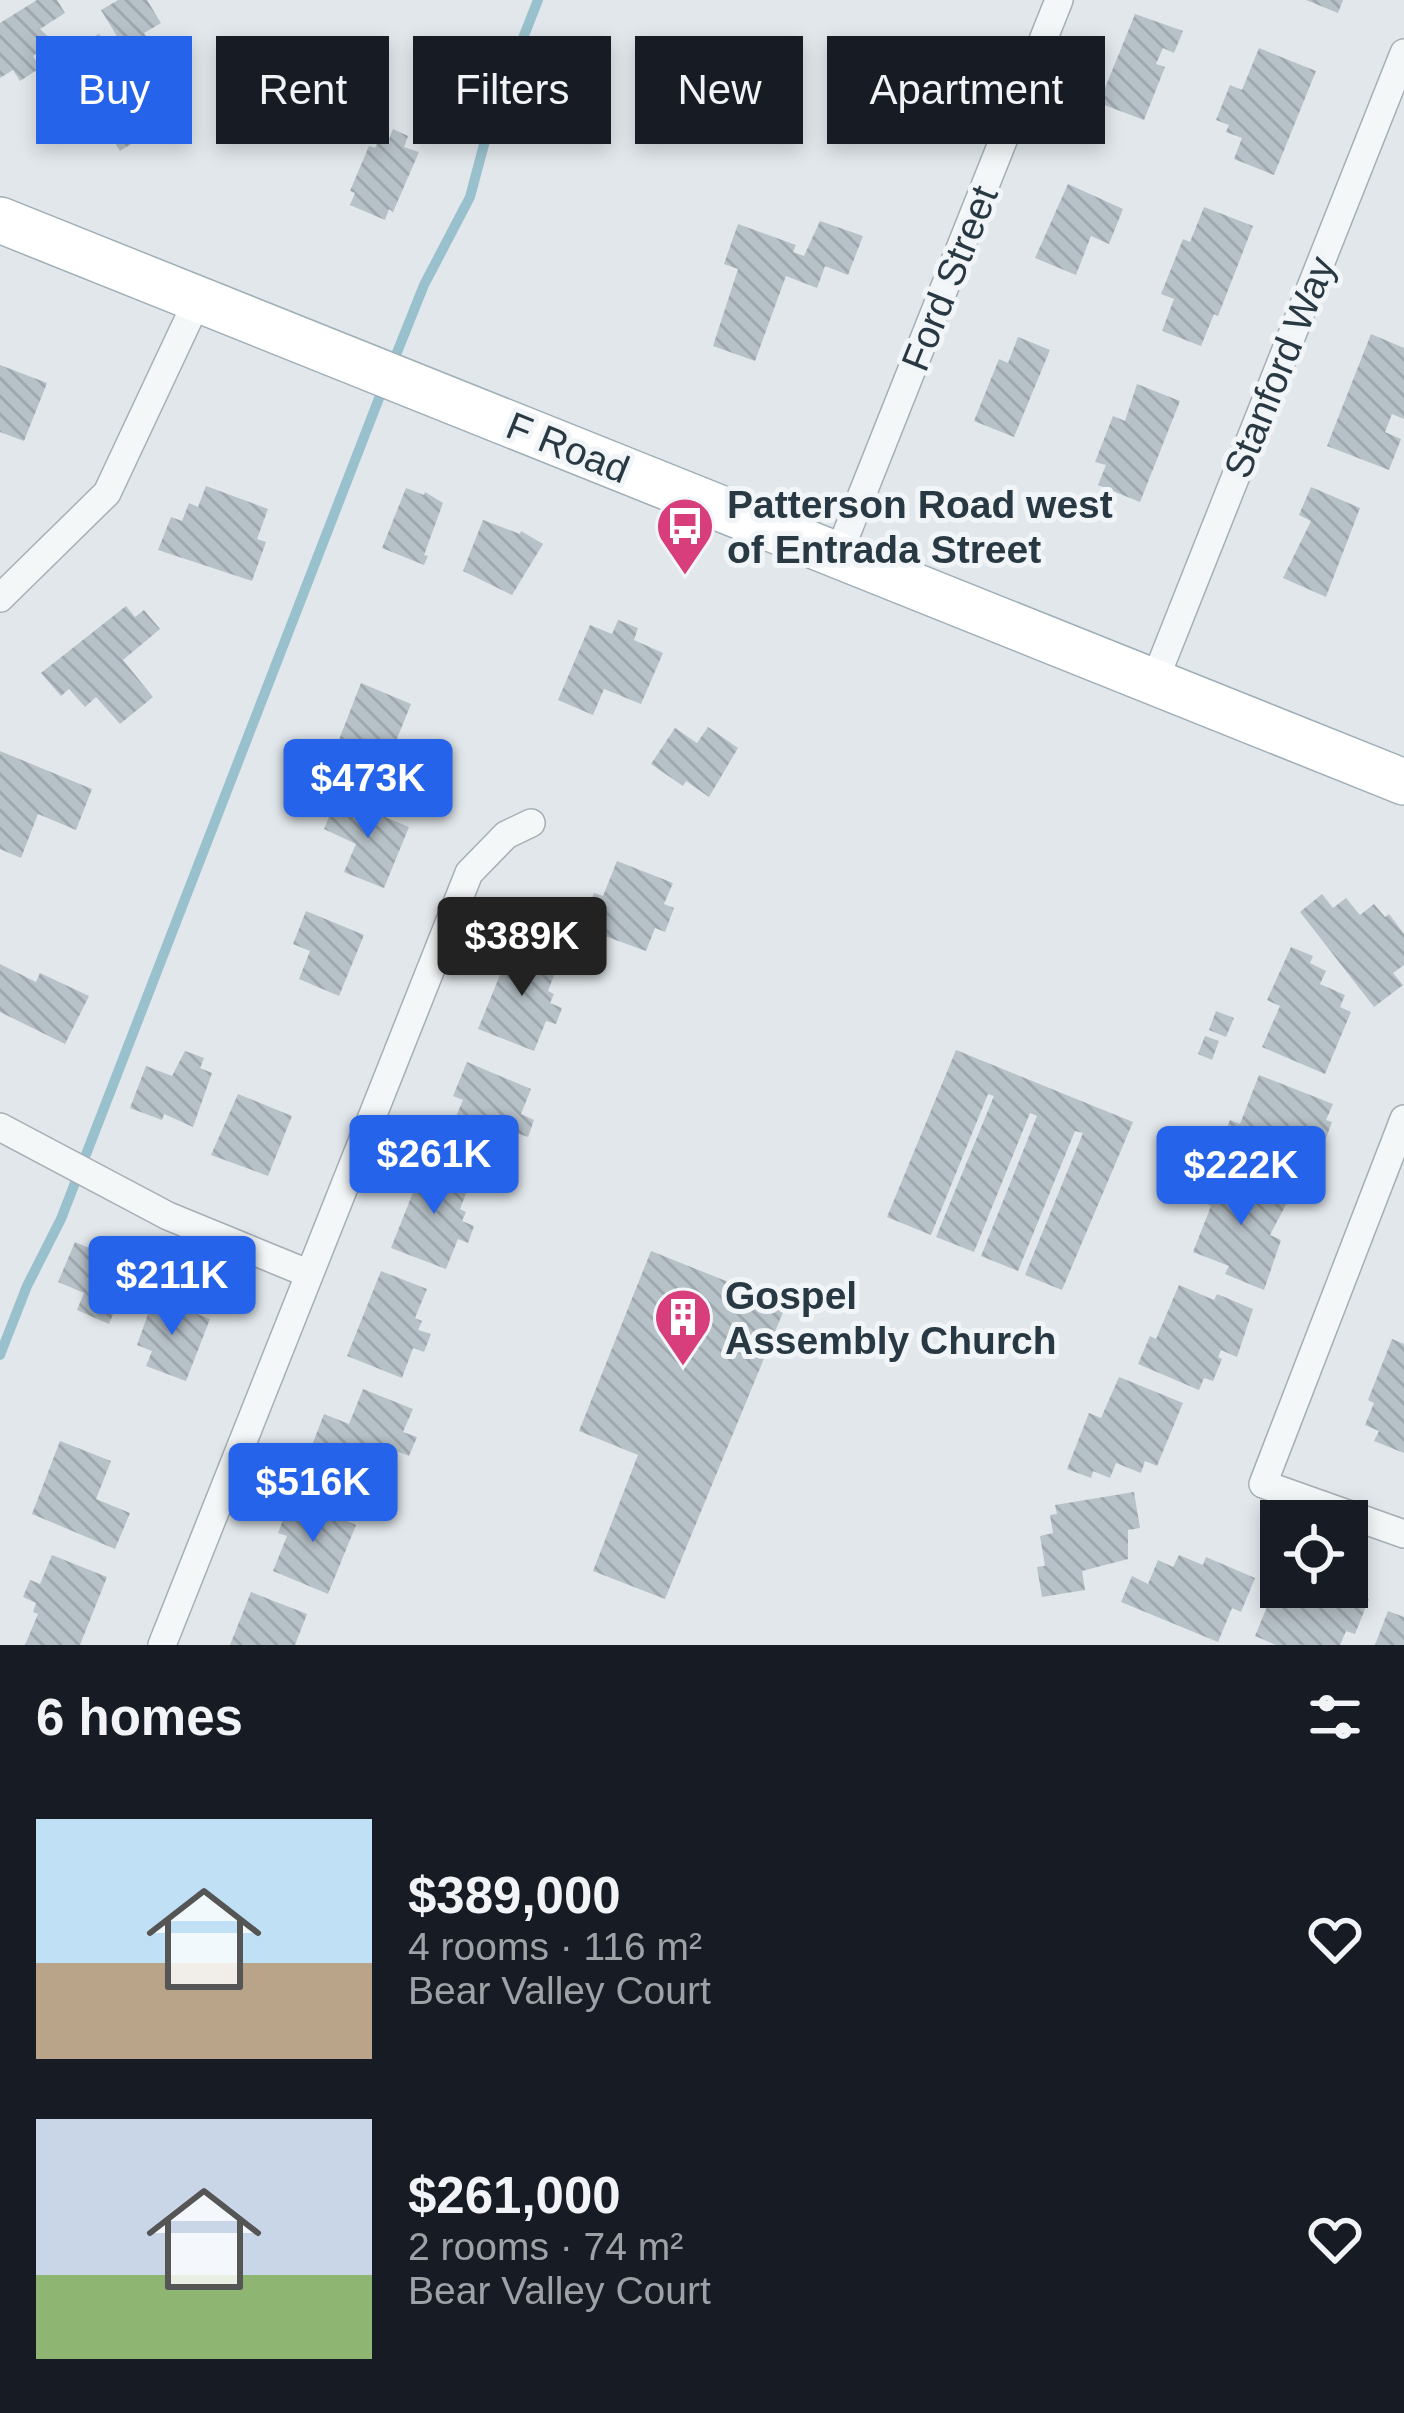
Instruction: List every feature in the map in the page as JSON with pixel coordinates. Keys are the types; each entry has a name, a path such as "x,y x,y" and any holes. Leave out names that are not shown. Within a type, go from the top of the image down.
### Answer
{"main road":[{"name":"F Road","path":"0,220 1404,782"}],"street":[{"name":"Ford Street","path":"838,555 1059,0"},
{"name":"Stanford Way","path":"1154,682 1404,53"},
{"path":"0,598 107,493 198,299"},
{"path":"162,1645 469,873 506,835 531,823"},
{"path":"1404,1119 1263,1484 1404,1534"},
{"path":"0,1127 168,1216 308,1273"}],"building":[{"path":"37,0 57,0 65,13 40,29 48,36 36,36 36,71 20,81 13,70 0,78 0,23"},
{"path":"118,0 147,0 161,23 146,36 117,36 101,10"},
{"path":"1306,0 1343,0 1338,13"},
{"path":"1135,14 1183,31 1174,53 1163,48 1156,64 1165,67 1144,120 1105,105 1105,88"},
{"path":"1259,48 1316,71 1274,175 1234,159 1242,138 1226,132 1229,125 1216,120 1230,85 1242,90"},
{"path":"393,129 408,136 404,147 419,152 385,220 350,205 355,193 350,191 369,146 389,144"},
{"path":"1068,184 1123,209 1109,244 1091,236 1076,275 1035,258"},
{"path":"1204,207 1253,226 1218,316 1214,314 1201,346 1162,331 1174,299 1161,294 1183,239 1190,242"},
{"path":"820,221 863,236 848,275 825,266 817,288 786,276 755,361 713,346 738,269 724,264 738,224 796,245 793,252 804,256"},
{"path":"1371,334 1404,348 1404,419 1392,414 1385,432 1401,439 1389,470 1327,446"},
{"path":"1018,337 1050,350 1014,437 974,421 999,359 1008,363"},
{"path":"0,365 47,383 24,441 0,432"},
{"path":"1137,384 1180,401 1140,502 1098,485 1106,465 1095,462 1113,416 1125,421"},
{"path":"206,486 268,509 257,539 266,542 252,581 158,550 171,517 182,521 189,503 198,507"},
{"path":"1311,487 1360,508 1326,597 1283,578 1311,521 1299,515"},
{"path":"406,488 443,503 424,565 382,548"},
{"path":"483,520 521,531 543,544 512,595 463,571"},
{"path":"126,606 135,617 144,610 160,629 123,660 153,697 120,724 96,697 85,707 69,689 61,696 41,673"},
{"path":"618,620 638,628 634,640 663,653 641,704 604,689 593,715 558,700 590,625 612,634"},
{"path":"361,683 411,704 396,741 432,756 418,791 333,755"},
{"path":"708,727 738,748 709,797 651,764 675,728 697,743"},
{"path":"0,751 92,789 76,830 38,814 21,858 0,849"},
{"path":"337,797 409,827 384,888 344,872 356,844 324,829"},
{"path":"617,861 673,883 664,904 674,908 665,932 655,928 646,951 580,927 594,893 603,896"},
{"path":"1322,894 1333,908 1346,898 1360,915 1374,904 1404,934 1404,965 1393,973 1403,985 1374,1007 1300,912"},
{"path":"306,911 364,935 339,996 299,979 310,951 293,944"},
{"path":"513,943 559,962 548,991 554,994 550,1003 562,1008 556,1024 546,1021 534,1051 478,1029"},
{"path":"1291,947 1313,956 1310,963 1326,971 1320,984 1345,995 1340,1007 1351,1012 1325,1074 1262,1047 1280,1006 1267,1000"},
{"path":"0,964 36,982 40,973 89,996 65,1044 0,1012"},
{"path":"1216,1011 1234,1018 1226,1037 1209,1030"},
{"path":"1205,1036 1219,1041 1212,1060 1198,1054"},
{"path":"956,1050 1133,1122 1062,1290 1025,1275 1083,1133 1075,1131 1018,1271 981,1256 1037,1116 1030,1113 974,1252 936,1237 994,1096 988,1094 931,1235 887,1217"},
{"path":"185,1051 204,1058 200,1068 212,1073 193,1127 164,1114 162,1120 130,1108 146,1066 172,1076"},
{"path":"467,1062 531,1089 521,1114 534,1120 528,1137 514,1132 503,1158 448,1135 463,1100 453,1096"},
{"path":"1259,1075 1333,1104 1326,1120 1332,1122 1326,1138 1320,1135 1315,1147 1321,1150 1308,1182 1219,1147 1230,1120 1240,1124"},
{"path":"238,1094 292,1116 268,1176 211,1155"},
{"path":"425,1162 471,1181 460,1209 466,1212 462,1221 474,1226 468,1243 458,1239 446,1269 391,1248"},
{"path":"1226,1171 1290,1197 1270,1235 1281,1240 1264,1290 1225,1274 1229,1266 1193,1252 1211,1206 1195,1199 1202,1182 1218,1189"},
{"path":"75,1242 133,1266 109,1324 77,1310 84,1293 58,1282"},
{"name":"Gospel Assembly Church","path":"651,1251 786,1305 665,1599 593,1571 638,1455 579,1431"},
{"path":"381,1271 427,1289 415,1318 422,1321 418,1330 431,1334 424,1352 413,1348 402,1378 347,1356"},
{"path":"1179,1285 1253,1309 1237,1357 1221,1350 1213,1381 1204,1378 1199,1390 1138,1364 1150,1336 1156,1339"},
{"path":"154,1297 210,1319 186,1381 146,1366 152,1351 137,1345"},
{"path":"1392,1339 1404,1344 1404,1453 1374,1441 1379,1431 1365,1425 1374,1403 1368,1400"},
{"path":"1119,1377 1183,1403 1157,1466 1145,1461 1141,1473 1116,1463 1110,1478 1093,1471 1091,1478 1067,1469 1089,1413 1101,1418"},
{"path":"363,1389 413,1409 403,1432 417,1437 409,1456 396,1451 385,1480 309,1453 324,1414 349,1424"},
{"path":"60,1441 111,1461 96,1499 130,1513 115,1549 32,1514"},
{"path":"1134,1492 1140,1528 1128,1530 1128,1559 1082,1571 1085,1590 1042,1597 1037,1567 1045,1566 1040,1536 1053,1533 1050,1515 1057,1514 1055,1505"},
{"path":"292,1497 356,1525 328,1594 273,1571 287,1536 278,1533"},
{"path":"52,1555 107,1577 80,1645 25,1645 38,1614 33,1612 36,1603 23,1597 30,1580 40,1584"},
{"path":"1179,1555 1203,1565 1206,1557 1255,1578 1241,1612 1232,1608 1218,1642 1121,1602 1132,1576 1148,1584 1158,1560 1173,1567"},
{"path":"251,1592 307,1614 295,1645 230,1645"},
{"path":"1266,1608 1365,1608 1355,1634 1346,1631 1340,1645 1276,1645 1255,1636"},
{"path":"1388,1611 1404,1617 1404,1645 1375,1645"}],"waterway":[{"path":"392,365 424,285 470,197 490,122 538,0"},
{"path":"0,1355 27,1286 61,1219 383,388"}],"place":[{"name":"Patterson Road west of Entrada Street","path":"685,577"},
{"name":"Gospel Assembly Church","path":"683,1368"}]}
